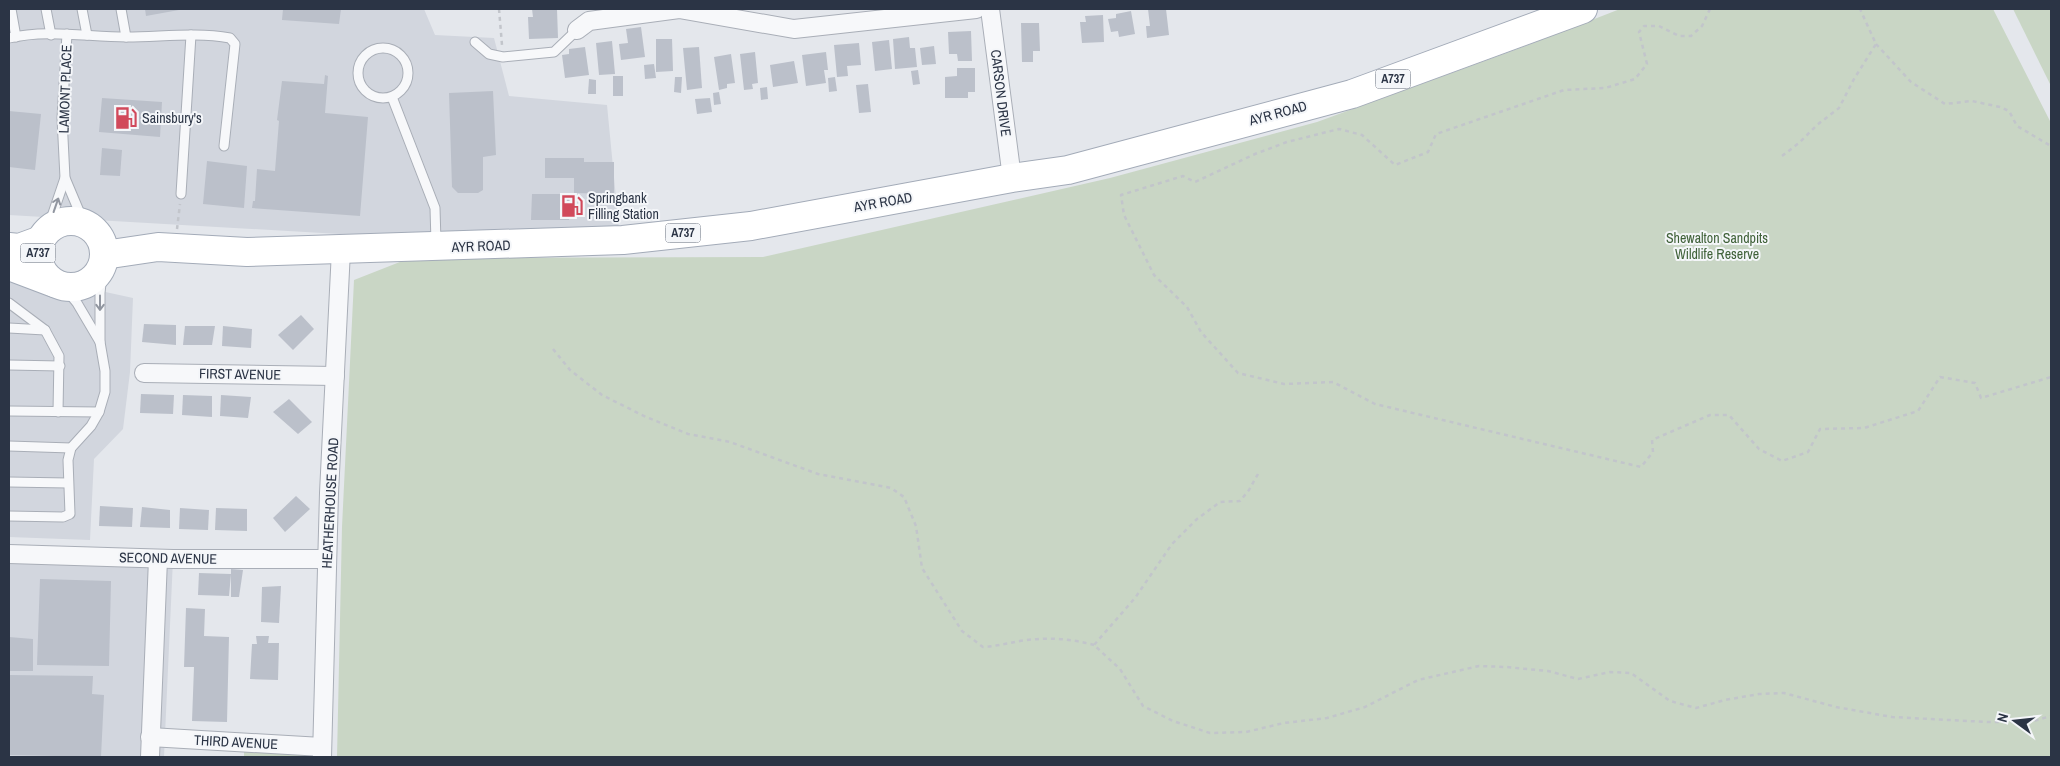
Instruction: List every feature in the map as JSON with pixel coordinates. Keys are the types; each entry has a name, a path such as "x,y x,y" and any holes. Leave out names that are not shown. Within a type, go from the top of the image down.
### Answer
{"main road":[{"name":"AYR ROAD","path":"88,225 166,247 247,252 623,240 751,226 1012,178 1068,170 1352,94 1583,9"},
{"name":"A737","path":"9,247 19,248 44,236 55,225 65,221 88,225"},
{"path":"88,225 103,244 104,260"},
{"name":"A737","path":"44,236 38,250 38,260 42,269 59,284"},
{"name":"AYR ROAD","path":"104,260 166,247"},
{"name":"A737","path":"9,266 59,284 81,286 91,281 104,260"}],"street":[{"path":"577,30 589,21 679,9 794,29 892,13 976,9"},
{"name":"CARSON DRIVE","path":"990,9 1012,178"},
{"name":"HEATHERHOUSE ROAD","path":"322,752 327,559 341,250"},
{"name":"FIRST AVENUE","path":"144,373 335,376"},
{"name":"SECOND AVENUE","path":"9,554 158,559 327,559"},
{"path":"150,757 158,559"},
{"name":"THIRD AVENUE","path":"150,737 322,752"}],"lane":[{"path":"10,9 12,38 67,34"},
{"path":"46,9 51,35"},
{"path":"82,9 87,35"},
{"path":"120,9 126,37"},
{"path":"475,42 489,54 504,57 554,52 577,30"},
{"name":"LAMONT PLACE","path":"44,236 65,178 62,118 67,34 126,37 191,36 230,38 234,44 224,146"},
{"path":"181,194 191,36"},
{"path":"389,48 403,56 407,63 408,79 399,93 392,97 375,97 362,86 358,70 360,62 372,50 389,48"},
{"path":"392,97 435,208 436,247"},
{"name":"LAMONT PLACE","path":"65,178 88,225"},
{"path":"9,516 64,517 70,514 68,460 72,448 91,426 99,412 104,392 105,371 100,342 100,293 104,260"},
{"path":"59,284 77,303 100,342"},
{"path":"9,303 45,330 59,356 58,412"},
{"path":"9,328 45,330"},
{"path":"9,365 60,366"},
{"path":"9,411 99,412"},
{"path":"9,446 72,448"},
{"path":"9,482 68,483"}],"path":[{"path":"499,9 504,57"},
{"path":"1710,9 1702,26 1691,36 1679,36 1659,26 1644,26 1639,32 1647,64 1635,79 1605,88 1564,90 1436,134 1428,152 1396,165 1362,135 1339,129 1279,145 1254,154 1195,182 1183,176 1121,195 1124,215 1154,274 1187,307 1200,332 1238,373 1284,384 1333,382 1375,404 1641,467 1653,452 1652,440 1710,415 1729,415 1759,449 1782,461 1808,452 1820,429 1864,428 1918,411 1940,377 1975,383 1981,398 2051,377"},
{"path":"1860,9 1876,44 1911,82 1945,104 1972,101 2000,107 2009,111 2018,126 2051,146"},
{"path":"1782,156 1799,143 1817,124 1839,108 1854,79 1876,44"},
{"path":"166,247 181,194"},
{"path":"553,348 570,370 602,395 653,420 688,434 730,442 818,474 890,488 904,497 916,526 922,568 962,631 983,647 1002,646 1027,640 1068,638 1094,645 1120,669 1143,706 1173,721 1210,733 1246,732 1284,723 1327,718 1366,707 1418,680 1479,666 1506,666 1548,671 1578,679 1610,672 1631,673 1670,701 1696,708 1725,700 1759,694 1784,693 1836,707 1892,717 1987,722 2030,722 2051,716"},
{"path":"1094,645 1136,598 1172,544 1197,519 1220,502 1240,501 1250,490 1258,474"}],"shaded area":[{"path":"9,9 424,9 435,35 494,38 509,96 607,105 619,229 391,237 9,215"},
{"path":"9,271 133,298 130,372 123,429 94,459 90,540 9,537"},
{"path":"9,557 173,559 164,757 9,757"}],"green space":[{"name":"Shewalton Sandpits Wildlife Reserve","path":"1620,9 1993,9 2051,123 2051,757 337,757 342,527 354,280 410,258 763,257 1110,178 1317,122 1520,48"},
{"path":"2013,9 2051,9 2051,86"},
{"path":"244,746 308,749 319,757 244,757"}],"building":[{"path":"145,9 179,9 179,10 146,16"},
{"path":"283,9 341,9 339,24 282,20"},
{"path":"532,9 557,9 558,38 529,39 528,17 533,17"},
{"path":"1148,9 1166,9 1169,35 1147,38 1146,26 1150,26"},
{"path":"1131,11 1135,34 1119,37 1118,31 1111,32 1108,19 1116,18 1116,14"},
{"path":"1103,15 1104,42 1082,43 1080,22 1086,22 1085,16"},
{"path":"1021,23 1039,23 1040,51 1033,51 1033,62 1022,62"},
{"path":"641,27 645,57 621,60 619,44 628,43 626,29"},
{"path":"971,31 972,61 958,61 957,54 949,54 948,32"},
{"path":"909,37 910,48 915,48 917,67 895,69 893,39"},
{"path":"656,39 672,39 673,71 656,72"},
{"path":"889,40 892,69 875,71 872,42"},
{"path":"612,41 615,74 599,75 596,43"},
{"path":"859,43 861,65 847,66 848,76 837,77 834,45"},
{"path":"934,46 936,64 922,65 920,48"},
{"path":"585,47 589,75 565,78 562,55 569,54 569,49"},
{"path":"699,47 702,88 687,90 683,48"},
{"path":"755,52 758,83 752,84 753,89 744,90 740,54"},
{"path":"826,52 828,70 824,70 826,83 806,86 802,55"},
{"path":"731,54 735,83 727,84 727,88 719,90 714,57"},
{"path":"794,61 798,83 773,87 770,65"},
{"path":"654,64 656,78 645,79 644,65"},
{"path":"957,68 975,68 975,92 968,92 968,98 945,98 945,77 957,76"},
{"path":"918,70 920,84 913,85 911,71"},
{"path":"325,75 328,76 325,113 368,117 360,216 252,208 253,201 255,201 257,169 275,171 279,121 277,120 282,81 324,84"},
{"path":"613,76 623,76 623,96 613,96"},
{"path":"675,77 682,77 681,93 674,92"},
{"path":"835,77 837,91 829,92 828,78"},
{"path":"589,79 596,80 596,94 588,94"},
{"path":"868,84 871,112 859,113 856,85"},
{"path":"767,87 768,99 761,100 760,88"},
{"path":"493,91 496,155 483,157 483,190 478,193 458,193 452,187 449,93"},
{"path":"719,92 721,104 714,105 713,93"},
{"path":"102,98 162,102 160,137 99,132"},
{"path":"710,98 712,112 697,114 695,99"},
{"path":"9,111 41,114 35,170 9,167"},
{"path":"102,148 122,150 120,176 100,175"},
{"path":"545,158 584,158 584,162 614,162 614,194 574,193 574,178 545,178"},
{"path":"207,161 247,166 244,208 203,204"},
{"path":"532,194 569,194 569,220 531,220"},
{"path":"301,315 314,329 293,350 278,335"},
{"path":"144,324 176,325 176,345 142,342"},
{"path":"185,326 215,326 212,345 183,345"},
{"path":"223,326 252,329 251,348 222,346"},
{"path":"141,394 174,395 173,414 140,413"},
{"path":"183,395 212,396 212,417 182,415"},
{"path":"221,395 251,397 248,418 220,416"},
{"path":"289,399 312,422 298,434 273,412"},
{"path":"296,496 310,509 285,532 273,518"},
{"path":"100,506 133,508 132,527 99,526"},
{"path":"142,507 170,510 170,528 140,527"},
{"path":"180,508 209,510 208,530 179,529"},
{"path":"216,508 247,509 247,531 215,530"},
{"path":"231,569 243,570 239,597 231,597"},
{"path":"199,573 231,574 229,596 198,595"},
{"path":"40,579 111,581 109,666 37,665"},
{"path":"281,586 279,623 261,622 262,587"},
{"path":"186,608 205,609 204,636 229,637 227,722 192,721 194,667 184,667"},
{"path":"256,636 269,636 268,643 279,643 278,680 250,679 252,644 257,644"},
{"path":"9,637 33,639 33,671 9,671"},
{"path":"9,675 93,676 92,694 104,695 101,757 9,755"}],"place":[{"name":"Sainsbury's","path":"126,118"},
{"name":"Springbank Filling Station","path":"572,206"}]}
